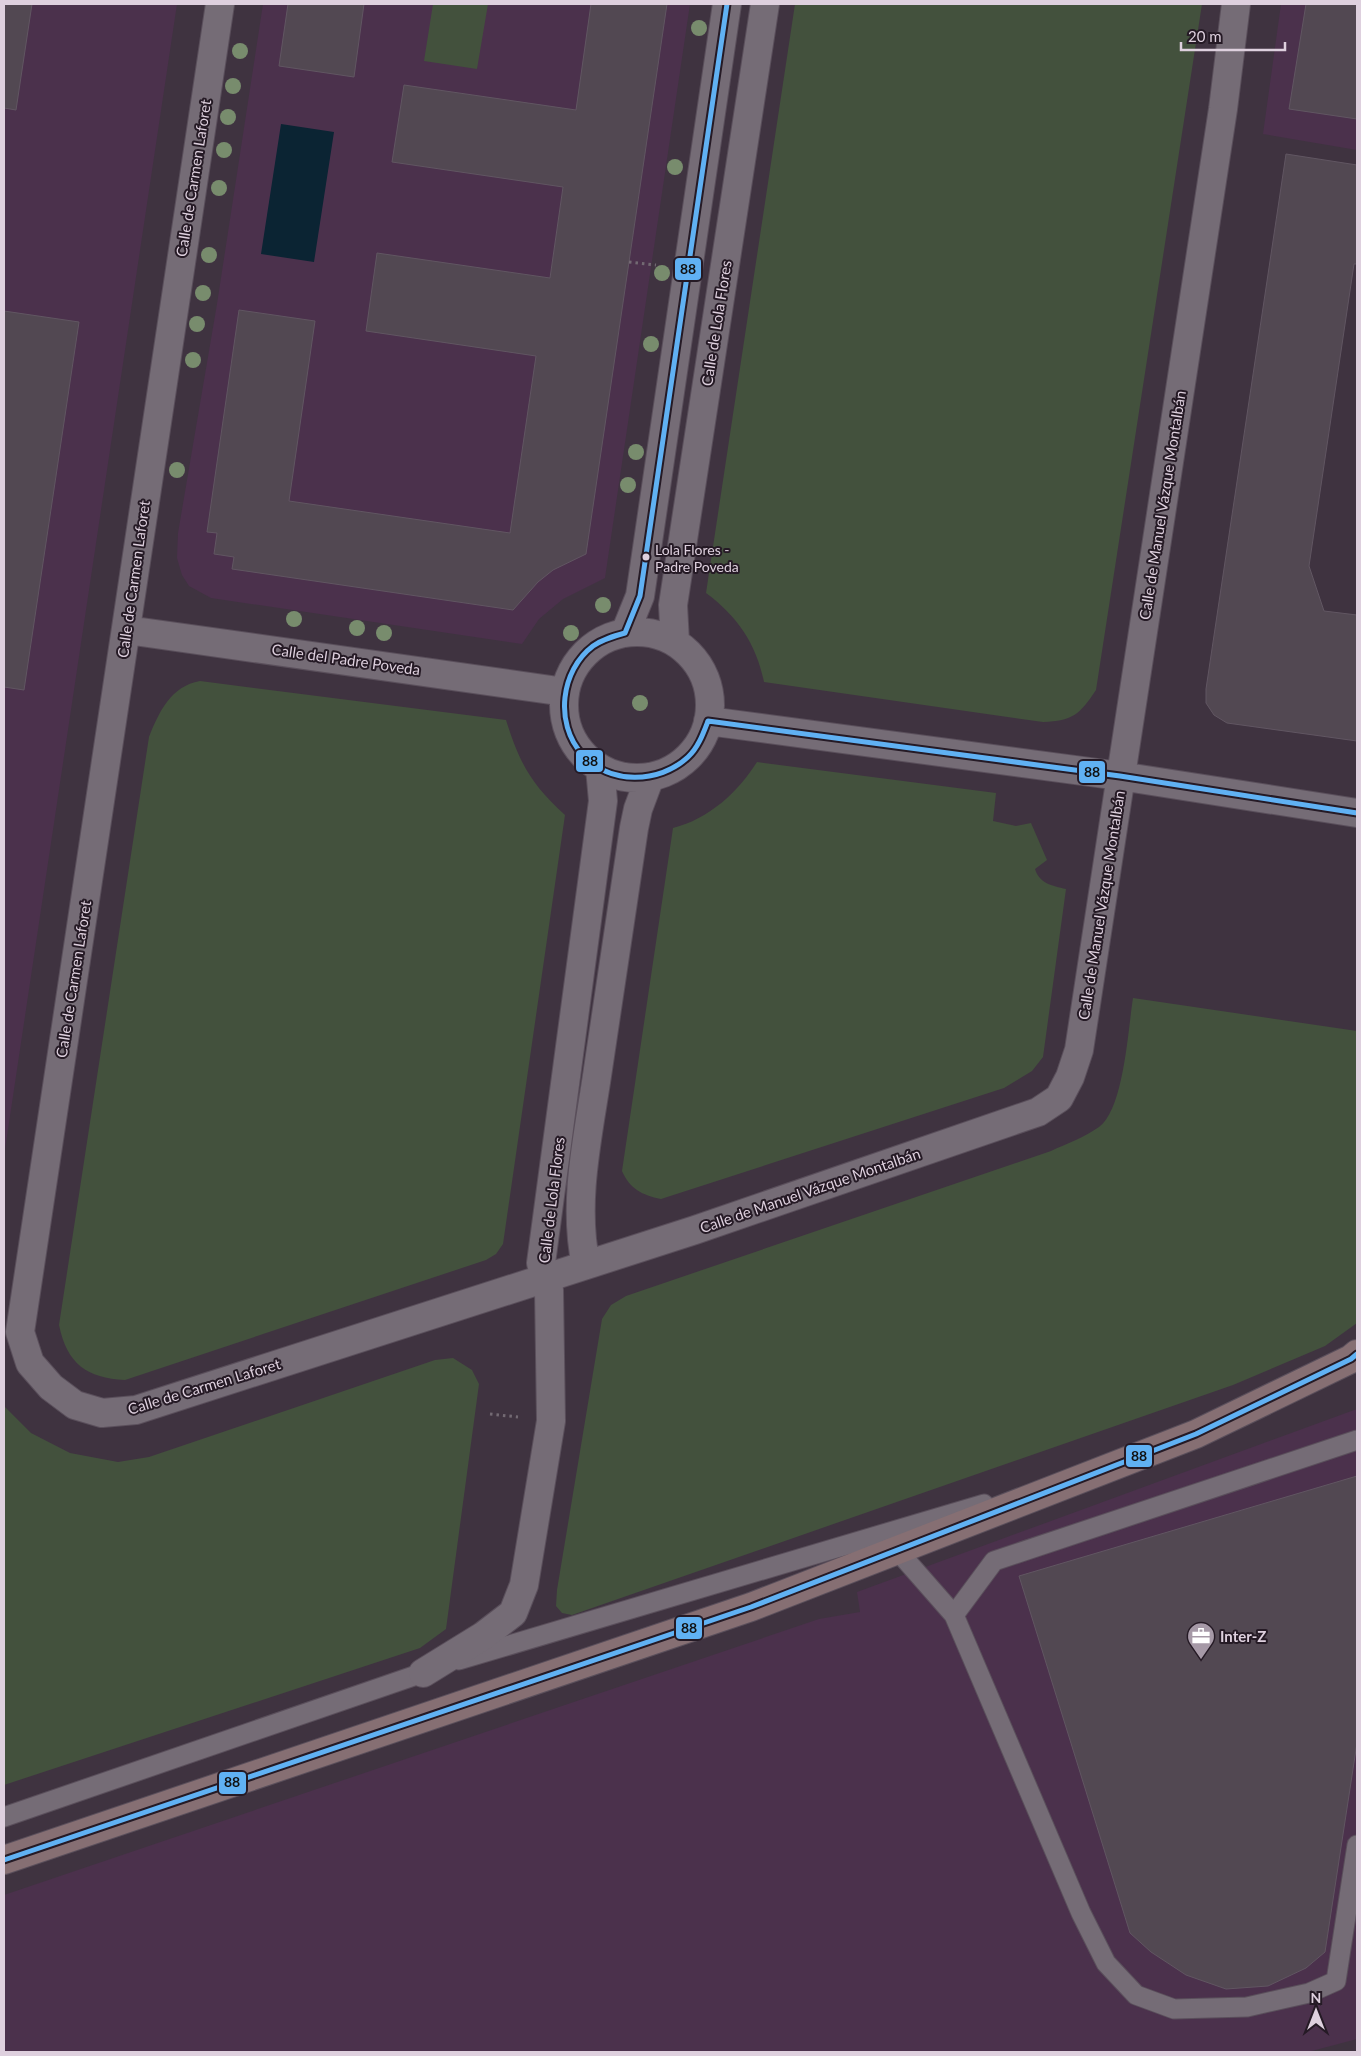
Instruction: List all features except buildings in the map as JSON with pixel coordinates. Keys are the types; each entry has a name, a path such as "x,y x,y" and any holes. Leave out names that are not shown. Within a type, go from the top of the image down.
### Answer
{"highway":[{"path":"4,1860 752,1606 1196,1434 1351,1359 1357,1354"}],"street":[{"name":"Calle de Carmen Laforet","path":"220,4 20,1332 30,1363 51,1387 75,1405 102,1413 136,1410 586,1264"},
{"path":"625,633 640,596 727,4"},
{"name":"Calle de Lola Flores","path":"675,642 673,605 764,4"},
{"name":"Calle de Manuel Vázque Montalbán","path":"586,1264 695,1230 1038,1112 1059,1098 1070,1077 1079,1050 1223,109 1236,4"},
{"name":"Calle del Padre Poveda","path":"127,630 565,692"},
{"path":"642,632 675,642 695,661 708,685 711,703 708,721 701,741 688,758 670,770 650,777 633,778 616,775 600,768 582,754 570,735 564,713 565,692 570,674 586,653 608,638 625,633 642,632"},
{"path":"708,721 1120,776 1357,813"},
{"name":"Calle de Lola Flores","path":"424,1673 483,1636 513,1613 524,1585 551,1421 549,1290 541,1263 603,801 600,768"},
{"name":"Calle de Lola Flores","path":"586,1264 580,1239 581,1192 634,828 638,809 650,777"}],"lane":[{"path":"954,1615 994,1561 1357,1440"},
{"path":"4,1817 478,1654 1117,1465"},
{"path":"897,1550 954,1615 1081,1913 1106,1963 1136,1995 1174,2009 1247,2006 1309,1993 1336,1981 1357,1844"}],"path":[{"path":"629,262 657,266"}],"shaded area":[{"path":"4,4 177,4 4,1156"},
{"path":"263,4 690,4 605,578 563,599 539,619 522,644 211,598 189,586 182,575 177,558 178,533 217,304"},
{"path":"1281,4 1357,4 1357,150 1263,134"},
{"path":"1357,1409 1357,2039 1308,2052 4,2052 4,1895 819,1619 860,1612 857,1592"}],"green space":[{"path":"433,4 488,4 477,69 424,61"},
{"path":"795,4 1202,4 1096,690 1085,705 1069,718 1043,722 764,682 756,655 744,632 727,611 706,593"},
{"path":"200,681 506,720 516,749 528,772 543,793 565,815 503,1244 496,1254 486,1260 125,1380 112,1379 90,1372 73,1359 67,1350 59,1325 149,737 157,718 174,694 181,688"},
{"path":"757,762 996,793 993,821 1016,826 1031,823 1047,860 1035,869 1037,874 1043,881 1066,889 1043,1057 1032,1071 1004,1088 661,1199 637,1190 622,1171 673,828 699,818 721,803 741,784"},
{"path":"1133,998 1357,1031 1357,1323 1325,1346 1233,1385 572,1615 562,1613 556,1606 557,1590 602,1319 611,1305 626,1296 1051,1151 1094,1131 1107,1118 1114,1104 1124,1067"},
{"path":"453,1358 472,1370 479,1384 446,1629 420,1648 4,1785 4,1406 31,1433 70,1453 118,1462 149,1457 435,1360"}],"water":[{"path":"281,124 334,132 314,262 261,254"}],"transit line":[{"name":"88","path":"727,4 640,596 625,633 601,641 582,656 568,683 565,697 567,727 573,741 582,754 593,764 620,776 649,776 676,766 688,757 697,745 708,721 1120,776 1357,813"},
{"name":"88","path":"4,1860 751,1607 1196,1434 1351,1359 1357,1354"}],"place":[{"name":"Lola Flores - Padre Poveda","path":"646,557"},
{"name":"Inter-Z","path":"1201,1660"}]}
